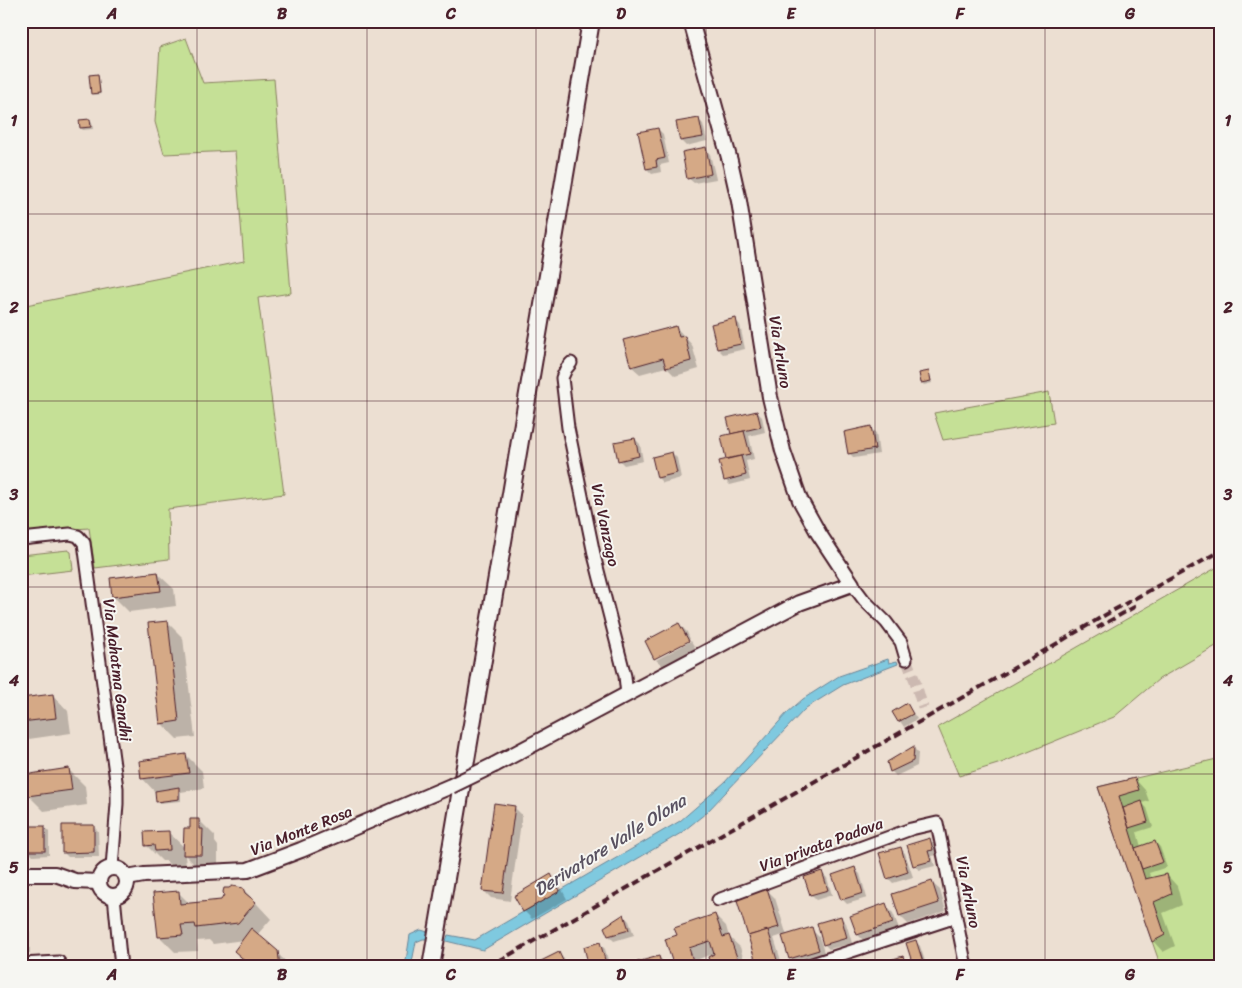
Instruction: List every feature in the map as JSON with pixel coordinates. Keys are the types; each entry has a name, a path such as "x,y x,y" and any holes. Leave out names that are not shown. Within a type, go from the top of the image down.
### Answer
{"main road":[{"path":"431,967 590,21"}],"street":[{"name":"Via Arluno","path":"691,21 740,201 770,397 783,451 800,500 819,534 864,600 886,622 901,642 906,659"},
{"name":"Via Vanzago","path":"571,363 566,369 562,385 568,428 595,559 625,676 627,695"},
{"name":"Via Mahatma Gandhi","path":"21,539 74,534 82,539 84,543 117,788 112,867"},
{"path":"627,695 799,603 852,584"},
{"name":"Via Monte Rosa","path":"127,878 144,875 248,870 301,850 451,786 627,695"},
{"name":"Via Arluno","path":"937,823 966,967"},
{"name":"Via privata Padova","path":"718,900 911,829 937,823"},
{"path":"112,867 123,871 127,878 128,883 123,892 114,896 101,891 98,882 101,874 112,867"},
{"path":"21,874 55,874 75,881 98,882"},
{"path":"114,896 121,967"},
{"path":"803,967 956,916"},
{"path":"21,964 58,962"}],"green space":[{"path":"186,38 203,83 274,79 291,293 258,298 284,494 168,509 169,559 95,568 89,528 21,533 21,306 244,261 235,151 164,154 155,122 160,47"},
{"path":"1049,392 1054,423 943,440 934,413"},
{"path":"68,550 71,552 73,570 21,576 21,555"},
{"path":"1221,565 1221,643 1159,679 1114,717 1001,763 959,776 938,727"},
{"path":"1221,758 1221,967 1161,967 1098,787"}],"water":[{"path":"888,659 889,663 897,661 898,664 843,685 806,708 706,813 681,833 483,950 446,941 448,935 475,940 680,821 725,782 787,713 803,699 839,676"},
{"path":"421,930 428,932 427,939 416,942 411,967 405,967 410,935"}],"building":[{"path":"98,74 100,93 91,94 89,75"},
{"path":"699,118 703,137 680,141 676,122"},
{"path":"90,119 91,127 80,128 79,120"},
{"path":"658,128 665,158 656,160 657,167 646,169 638,132"},
{"path":"706,147 711,174 687,179 682,152"},
{"path":"736,318 741,344 717,349 711,324"},
{"path":"676,326 679,337 685,336 691,361 666,368 663,358 631,367 623,340"},
{"path":"929,371 931,381 921,383 919,373"},
{"path":"757,411 761,427 731,434 727,418"},
{"path":"871,426 875,449 848,454 844,432"},
{"path":"744,431 750,454 726,459 721,436"},
{"path":"635,438 639,456 618,461 614,442"},
{"path":"672,452 677,473 657,478 652,457"},
{"path":"741,456 746,475 724,481 719,461"},
{"path":"158,572 161,591 112,597 110,578"},
{"path":"168,621 179,721 160,724 148,623"},
{"path":"679,623 689,641 654,659 645,641"},
{"path":"53,694 56,718 21,722 21,698"},
{"path":"907,703 913,714 898,722 892,712"},
{"path":"914,746 913,761 890,772 887,762"},
{"path":"186,754 189,773 141,779 139,761"},
{"path":"69,768 72,790 27,796 24,775"},
{"path":"1135,778 1139,790 1119,796 1135,848 1145,879 1167,874 1172,894 1154,902 1165,935 1152,942 1098,787"},
{"path":"179,787 179,799 156,802 155,791"},
{"path":"1142,801 1148,822 1129,828 1123,808"},
{"path":"494,803 515,806 503,893 482,891"},
{"path":"190,819 199,819 199,829 203,829 202,855 183,855 184,828 190,828"},
{"path":"62,825 94,825 94,852 62,853"},
{"path":"27,826 45,826 45,851 27,851"},
{"path":"169,831 170,850 155,851 154,845 145,846 144,832"},
{"path":"930,838 933,850 928,851 931,861 913,866 907,845"},
{"path":"1155,841 1163,862 1142,869 1135,848"},
{"path":"901,847 908,872 887,879 879,853"},
{"path":"855,867 863,893 841,900 832,875"},
{"path":"822,871 828,890 810,895 804,877"},
{"path":"551,874 560,891 523,912 514,896"},
{"path":"932,881 939,903 899,916 892,894"},
{"path":"232,886 243,888 245,893 256,902 238,923 196,928 195,924 181,925 183,935 158,937 153,893 179,891 180,904 221,900 224,895 224,888"},
{"path":"767,888 779,927 748,936 736,898"},
{"path":"24,889 24,912 21,912 21,890"},
{"path":"886,903 893,923 857,935 850,916"},
{"path":"624,914 629,930 608,936 604,927"},
{"path":"715,914 723,937 729,935 739,963 729,967 711,967 708,957 714,954 710,941 689,948 695,967 674,967 665,939 677,935 674,928"},
{"path":"841,916 847,938 823,945 817,923"},
{"path":"25,925 26,948 21,948 21,926"},
{"path":"812,927 819,950 789,959 782,936"},
{"path":"251,928 278,951 280,967 248,967 248,963 234,951"},
{"path":"768,930 777,960 757,966 748,936"},
{"path":"916,940 923,962 913,965 906,943"},
{"path":"600,942 607,967 589,967 584,947"},
{"path":"559,952 564,963 557,967 534,967 533,965"},
{"path":"659,956 662,967 639,967 637,962"},
{"path":"903,956 907,967 885,967 883,962"}],"tunnel":[{"path":"906,659 923,708"}],"railway":[{"path":"488,967 1112,611 1221,551"},
{"path":"1097,628 1136,606"}],"water label":[{"name":"Derivatore Valle Olona","path":"610,845"}]}
